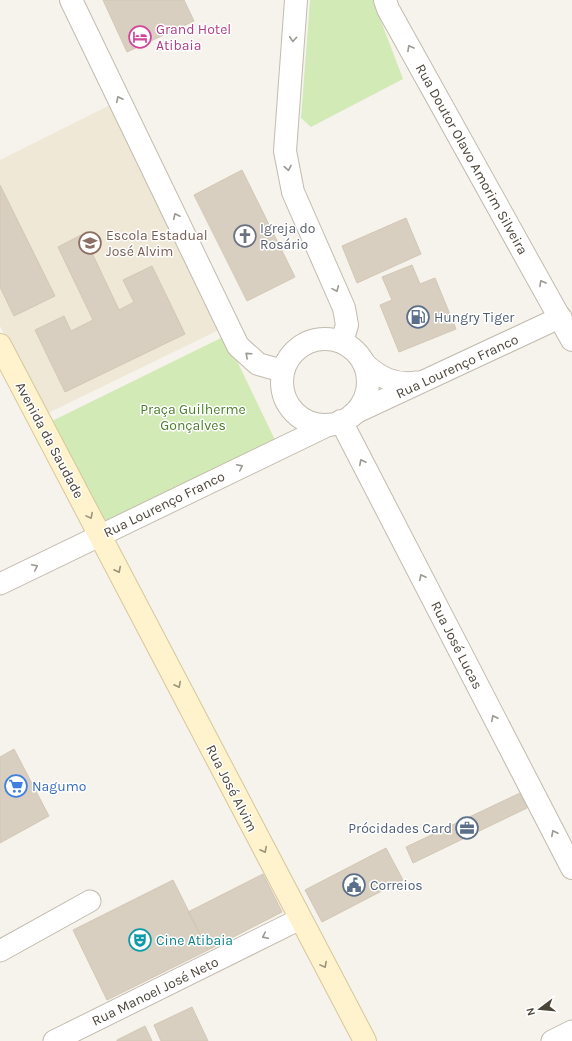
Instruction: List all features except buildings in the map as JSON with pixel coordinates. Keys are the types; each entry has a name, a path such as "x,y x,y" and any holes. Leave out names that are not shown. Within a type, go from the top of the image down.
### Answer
{"main road":[{"name":"Avenida da Saudade","path":"0,345 100,535"},
{"name":"Rua José Alvim","path":"100,535 365,1041"}],"street":[{"path":"71,0 238,346 258,364 283,371"},
{"path":"296,0 285,151 293,192 344,308 347,325 342,342"},
{"name":"Rua Doutor Olavo Amorim Silveira","path":"385,0 392,16 561,317 572,340"},
{"name":"Rua Lourenço Franco","path":"0,584 341,420 561,317"},
{"path":"363,362 367,376 367,390 361,404 341,420 315,424 302,418 292,410 285,398 282,385 283,371 289,357 300,347 313,340 327,339 342,342 354,350 363,362 376,374 388,381 406,383 424,381"},
{"name":"Rua José Lucas","path":"341,420 572,868"},
{"path":"0,951 90,901"},
{"name":"Rua Manoel José Neto","path":"54,1041 300,919"},
{"path":"552,1041 572,1031"}],"shaded area":[{"name":"Escola Estadual José Alvim","path":"112,104 221,329 46,414 0,326 0,160"}],"green space":[{"path":"310,0 373,0 403,79 311,127 301,118"},
{"name":"Praça Guilherme Gonçalves","path":"225,336 276,442 104,526 50,422"}],"place":[{"name":"Grand Hotel Atibaia","path":"140,37"},
{"name":"Igreja do Rosário","path":"245,236"},
{"name":"Escola Estadual José Alvim","path":"90,243"},
{"name":"Hungry Tiger","path":"418,317"},
{"name":"Nagumo","path":"16,786"},
{"name":"Prócidades Card","path":"467,828"},
{"name":"Correios","path":"354,885"},
{"name":"Cine Atibaia","path":"140,940"}]}
